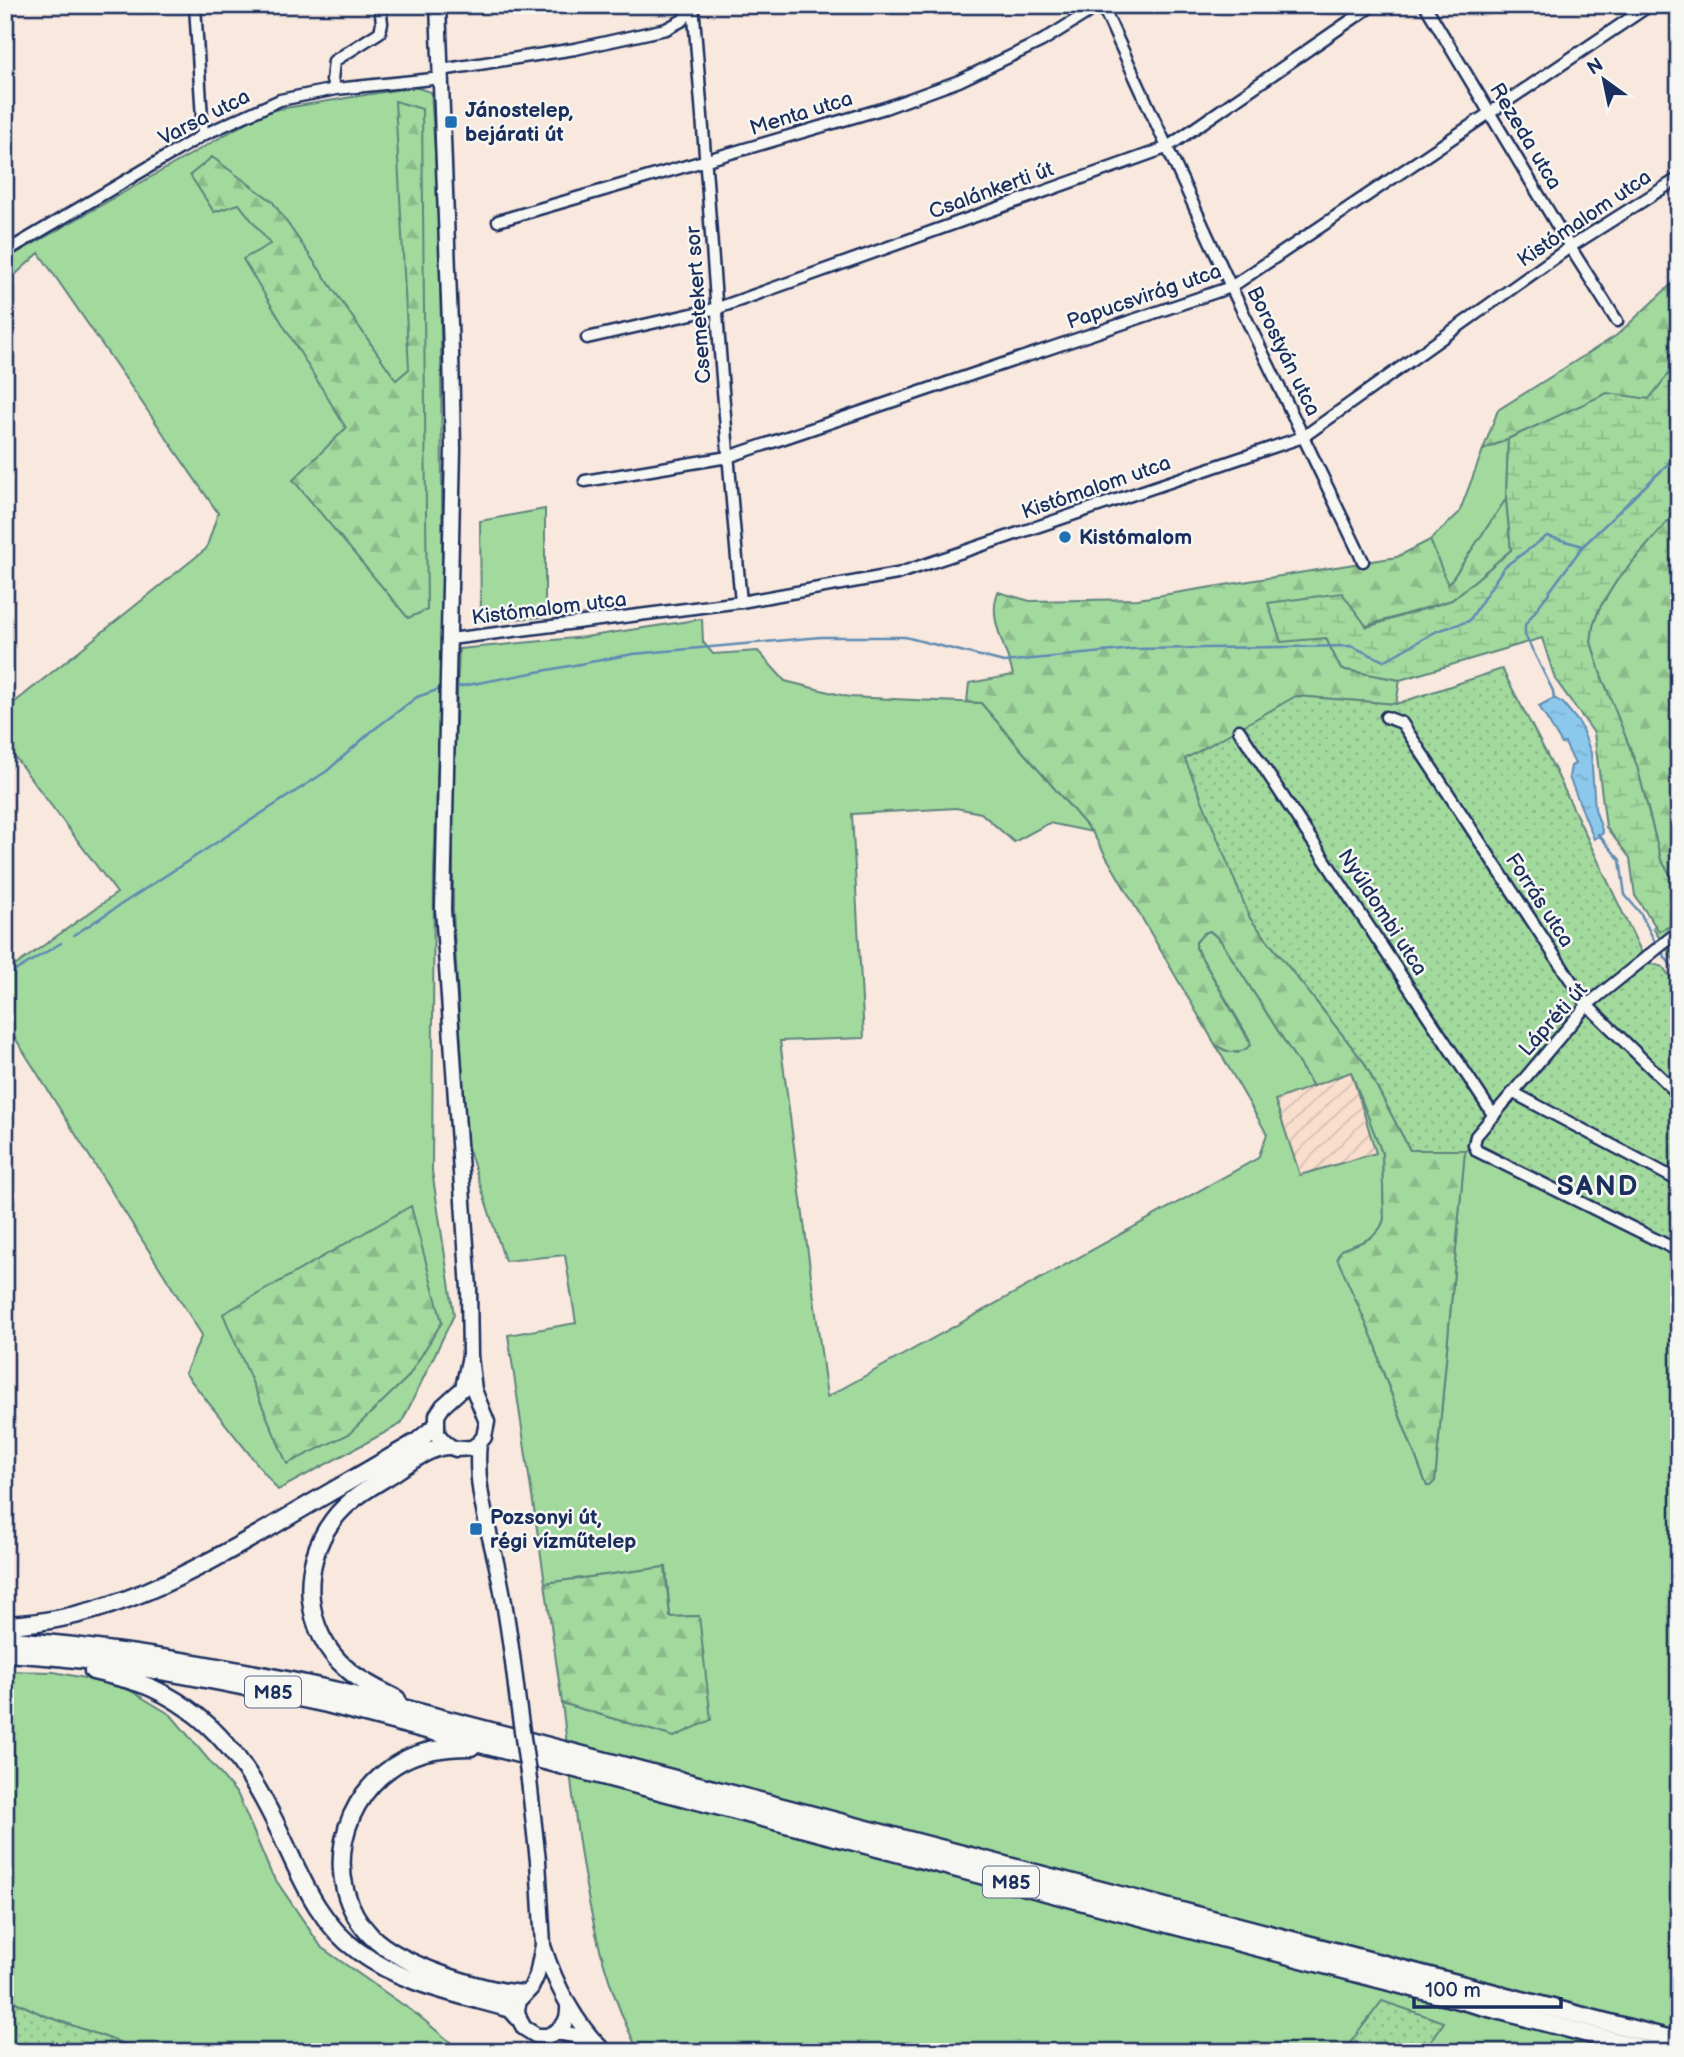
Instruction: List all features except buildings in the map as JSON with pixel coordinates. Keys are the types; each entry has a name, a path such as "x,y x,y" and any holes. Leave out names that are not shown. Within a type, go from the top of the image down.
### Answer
{"highway":[{"path":"5,1625 93,1612 173,1581 217,1559 418,1441 436,1426"},
{"path":"421,1712 359,1679 331,1653 313,1618 311,1567 323,1535 334,1518 363,1491 426,1453 439,1447 452,1448"},
{"name":"M85","path":"5,1639 87,1646 220,1666 327,1688 1463,1993"},
{"name":"M85","path":"5,1653 230,1682 327,1704 1502,2003 1679,2041"},
{"path":"47,1657 128,1679 154,1689 209,1725 231,1748 267,1801 313,1901 331,1926 356,1950 383,1968 511,2010 518,2017"},
{"path":"494,1746 450,1747 428,1751 391,1768 364,1793 353,1811 343,1842 341,1865 345,1889 355,1913 370,1935 389,1951 430,1970 505,1992 527,1991"},
{"name":"M85","path":"1502,2003 1657,2052"}],"main road":[{"path":"438,5 451,351 450,639 443,909 469,1289 470,1356 474,1390 487,1422 484,1437 479,1443 472,1448 452,1448"},
{"path":"470,1356 463,1388 443,1406 437,1415 436,1426 442,1441 469,1466 479,1486"},
{"path":"452,1400 469,1399 480,1406"},
{"path":"479,1443 479,1486 499,1576 529,1780 538,1861 543,1945 553,1976 568,2006 603,2050"},
{"path":"543,1945 537,1975 517,2009 518,2017 524,2028 537,2036 547,2036 557,2032 567,2021 568,2006"},
{"path":"527,1991 547,1985 561,1992"},
{"path":"557,2032 576,2036 603,2050"}],"street":[{"path":"195,5 203,135"},
{"path":"336,89 332,80 334,61 380,32 380,5"},
{"name":"Varsa utca","path":"5,252 203,135 280,100 441,74 666,29 683,20 694,5"},
{"name":"Csemetekert sor","path":"694,5 727,457 741,602"},
{"name":"Borostyán utca","path":"1101,5 1231,287 1363,561"},
{"name":"Menta utca","path":"498,221 885,108 959,80 1042,41 1101,5"},
{"name":"Csalánkerti út","path":"587,338 718,308 1166,148 1373,5"},
{"name":"Rezeda utca","path":"1425,5 1617,321"},
{"name":"Papucsvirág utca","path":"585,481 727,457 1231,287 1650,5"},
{"name":"Kistómalom utca","path":"450,639 741,602 897,574 1303,437 1570,247 1679,178"},
{"name":"Forrás utca","path":"1385,716 1402,723 1587,1005 1679,1095"},
{"name":"Nyúldombi utca","path":"1240,730 1494,1116"},
{"name":"Lápréti út","path":"1679,931 1587,1005 1476,1136 1475,1148 1679,1251"},
{"path":"1514,1093 1679,1181"}],"shaded area":[{"path":"1351,1071 1377,1153 1299,1176 1275,1100"}],"green space":[{"path":"414,87 431,92 440,226 443,618 434,871 432,1171 454,1315 401,1424 278,1490 185,1373 202,1335 5,1022 5,973 117,893 5,744 5,710 206,549 218,513 39,253 5,284 5,260 267,111"},
{"path":"395,101 422,109 427,610 408,618 293,480 346,428 243,259 270,244 239,204 214,212 190,175 212,157 272,201 396,380 409,369"},
{"path":"1679,277 1679,361 1649,399 1607,394 1483,450 1498,410 1617,335"},
{"path":"1679,361 1679,508 1617,580 1599,609 1591,642 1637,766 1661,860 1679,888 1679,923 1659,931 1635,896 1630,858 1606,827 1594,733 1555,679 1542,638 1400,680 1341,669 1326,638 1281,642 1268,603 1342,593 1367,627 1452,600 1511,550 1506,499 1508,439 1607,393 1649,399"},
{"path":"1508,439 1506,499 1448,586 1430,540 1459,513 1483,450"},
{"path":"1506,499 1511,550 1452,600 1326,638 1341,669 1400,680 1396,704 1296,696 1250,918 1364,1062 1410,1150 1465,1150 1435,1481 1427,1486 1380,1364 1377,1348 1337,1258 1341,1250 1373,1236 1384,1219 1382,1153 1351,1072 1313,1086 1221,941 1210,931 1204,933 1196,942 1196,948 1251,1044 1242,1051 1233,1052 1215,1044 1092,832 981,703 967,702 969,683 1013,675 996,623 995,602 998,592 1030,601 1138,599 1397,557 1430,540 1448,585"},
{"path":"1679,508 1679,888 1661,860 1637,766 1591,642 1599,609 1617,580"},
{"path":"545,509 545,617 481,621 480,521"},
{"path":"702,619 703,642 713,654 758,651 785,681 849,697 981,703 1092,832 1049,823 1014,842 981,813 956,808 852,814 864,1038 780,1041 827,1397 1258,1158 1267,1134 1215,1044 1224,1050 1238,1053 1250,1040 1196,948 1196,942 1204,933 1210,931 1221,941 1313,1086 1275,1100 1300,1175 1376,1153 1351,1071 1382,1153 1384,1219 1373,1236 1341,1250 1377,1348 1380,1365 1427,1486 1435,1481 1465,1150 1479,1144 1679,1245 1679,2052 639,2052 620,2011 594,1925 578,1837 562,1703 674,1737 699,1616 670,1617 666,1567 545,1583 508,1335 576,1323 565,1255 505,1261 466,1141 453,910 453,792 459,649 585,637"},
{"path":"1502,669 1555,770 1646,962 1663,967 1679,990 1679,1245 1479,1144 1465,1150 1410,1150 1364,1062 1250,918 1185,759 1296,696 1396,704"},
{"path":"1661,916 1679,928 1679,968 1653,928"},
{"path":"411,1206 442,1322 408,1377 349,1434 287,1464 223,1314"},
{"path":"665,1567 670,1617 699,1616 711,1720 674,1737 562,1703 545,1583"},
{"path":"5,1671 54,1672 121,1685 171,1715 238,1795 271,1873 322,1948 419,2016 462,2052 147,2052 43,2015 5,1997"},
{"path":"5,1997 43,2015 147,2052 5,2052"},
{"path":"1382,2001 1444,2022 1424,2052 1343,2052"}],"water":[{"path":"1554,698 1563,703 1580,724 1591,753 1595,809 1603,833 1594,839 1569,777 1571,766 1575,764 1565,743 1562,744 1539,706"}],"waterway":[{"path":"1554,699 1553,691 1525,635 1525,625 1583,546 1668,464 1679,447"},
{"path":"457,687 633,654 821,637 905,637 1004,662 1133,649 1351,646 1384,661 1437,631 1469,621 1504,567 1547,536 1583,546"},
{"path":"74,935 327,771 372,731 417,697 440,689"},
{"path":"1598,834 1620,860 1625,895 1641,914 1657,946"},
{"path":"5,977 61,943"},
{"path":"1661,951 1679,977"}],"place":[{"name":"Jánostelep, bejárati út","path":"451,122"},
{"name":"Kistómalom","path":"1065,537"},
{"name":"Pozsonyi út, régi vízműtelep","path":"476,1529"}],"district":[{"name":"SAND","path":"1598,1185"}]}
